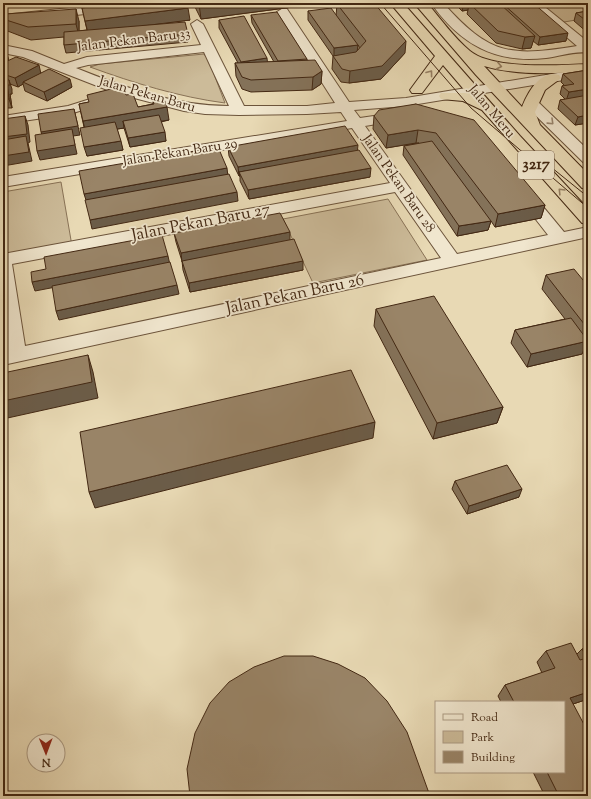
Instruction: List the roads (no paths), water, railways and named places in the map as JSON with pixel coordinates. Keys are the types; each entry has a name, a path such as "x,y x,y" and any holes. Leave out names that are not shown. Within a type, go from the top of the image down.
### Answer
{"highway":[{"name":"Jalan Meru","path":"396,3 471,87 532,160 588,220"},
{"name":"Jalan Meru","path":"420,3 493,84 588,184"},
{"path":"445,31 465,53 489,64 536,71 588,68"},
{"path":"417,90 442,56"},
{"path":"533,126 528,112 531,103 537,90 543,82 554,78"},
{"path":"446,96 466,97 487,107"}],"street":[{"path":"5,18 53,10 64,7 68,3"},
{"path":"75,3 83,6 122,6"},
{"path":"5,18 149,3"},
{"path":"437,3 473,40 489,48 523,56 588,49"},
{"path":"533,3 558,22 588,49"},
{"name":"Jalan Pekan Baru 28","path":"283,12 356,124 452,261"},
{"path":"198,24 239,111"},
{"name":"Jalan Pekan Baru","path":"3,41 14,45 27,54"},
{"name":"Jalan Pekan Baru 33","path":"64,68 87,61 209,48"},
{"name":"Jalan Pekan Baru","path":"3,49 27,54 120,90 184,107 205,110 307,110 406,102 446,96 471,87"},
{"path":"493,84 588,68"},
{"path":"493,84 554,78 588,72"},
{"name":"Jalan Pekan Baru","path":"344,106 417,90 471,87 493,84"},
{"path":"3,120 70,110 101,100 120,90"},
{"path":"531,103 588,159"},
{"name":"Jalan Pekan Baru 29","path":"3,182 414,114 422,116"},
{"path":"570,141 588,138"},
{"path":"517,185 560,238"},
{"name":"Jalan Pekan Baru 27","path":"3,261 400,186"},
{"name":"Jalan Pekan Baru 26","path":"9,357 588,232"},
{"path":"3,261 9,357"}],"tram line":[{"path":"380,3 471,108 588,208"},
{"path":"536,155 588,197"}]}
